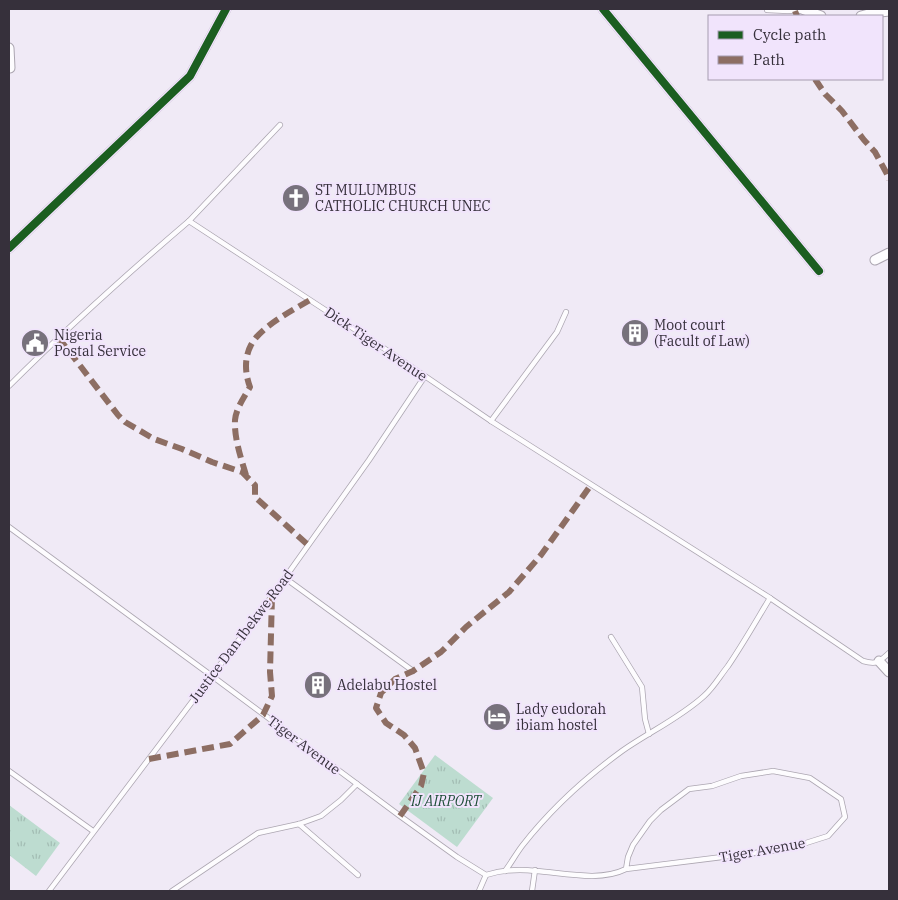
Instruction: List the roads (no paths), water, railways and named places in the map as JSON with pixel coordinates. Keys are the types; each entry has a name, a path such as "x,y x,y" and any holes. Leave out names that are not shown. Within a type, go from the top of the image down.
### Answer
{"street":[{"path":"9,248 190,76 226,9"},
{"path":"603,9 818,271"},
{"path":"804,10 817,15"},
{"path":"865,15 889,11"},
{"path":"9,48 10,68"},
{"path":"875,260 889,253"},
{"path":"880,662 889,672"}],"lane":[{"path":"767,10 804,10"},
{"path":"9,386 58,337 189,221 280,125"},
{"name":"Dick Tiger Avenue","path":"189,221 491,420 770,598 864,661 871,663 880,662"},
{"path":"491,420 557,332 566,312"},
{"name":"Justice Dan Ibekwe Road","path":"50,891 285,578 369,460 425,376"},
{"name":"Tiger Avenue","path":"9,527 356,784 457,857 486,875 505,871 535,870 569,875 605,876 626,869 786,848 828,836 845,817 841,799 810,778 773,771 741,776 712,786 689,790 660,810 650,822 633,845 626,869"},
{"path":"285,578 413,671"},
{"path":"505,871 522,846 570,794 622,751 695,703 714,686 770,598"},
{"path":"611,637 642,687 645,719 649,734"},
{"path":"880,662 889,653"},
{"path":"9,772 93,832"},
{"path":"172,891 258,833 299,824 326,813 356,784"},
{"path":"299,824 358,875"},
{"path":"532,891 535,870"},
{"path":"479,891 486,875"}],"place":[{"name":"ST MULUMBUS CATHOLIC CHURCH UNEC","path":"296,198"},
{"name":"Moot court (Facult of Law)","path":"635,333"},
{"name":"Nigeria Postal Service","path":"35,343"},
{"name":"Adelabu Hostel","path":"318,685"},
{"name":"Lady eudorah ibiam hostel","path":"497,717"}],"park label":[{"name":"IJ AIRPORT","path":"446,801"}]}
